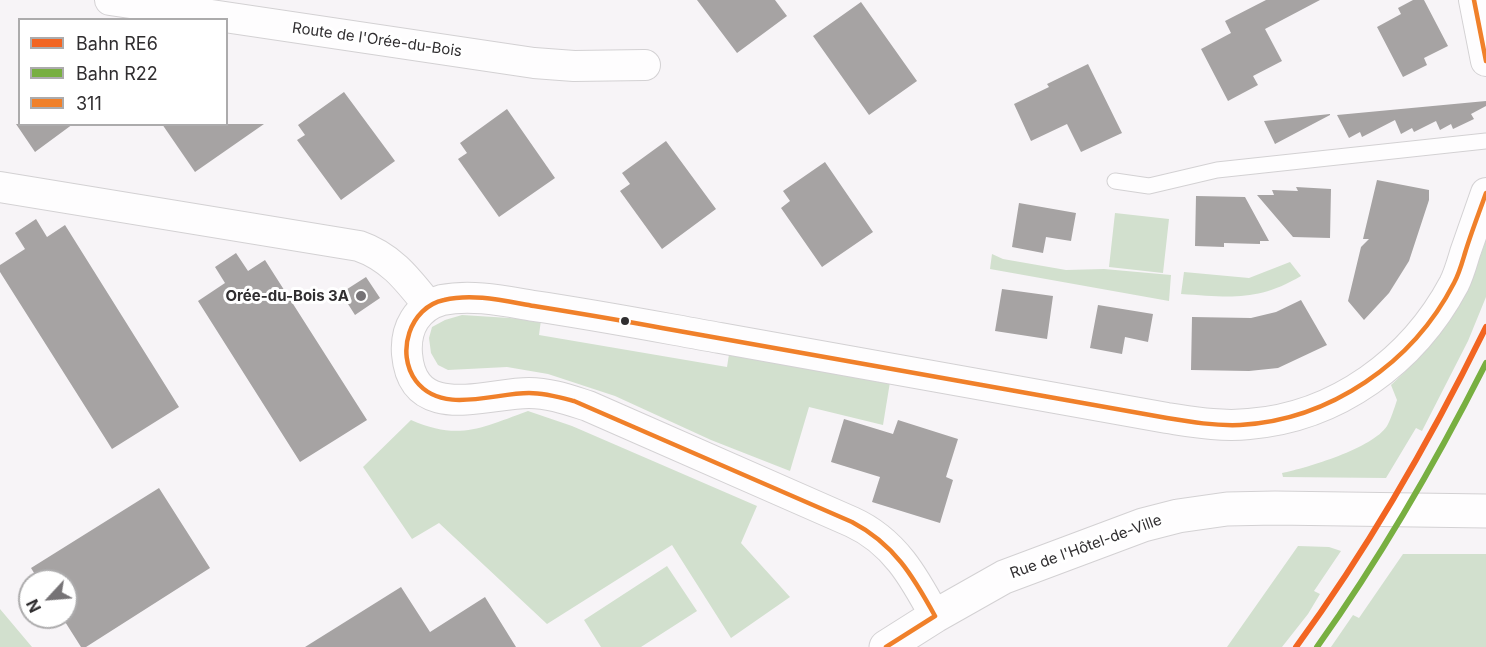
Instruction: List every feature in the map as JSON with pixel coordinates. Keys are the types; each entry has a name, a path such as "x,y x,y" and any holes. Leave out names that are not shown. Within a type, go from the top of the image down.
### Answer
{"main road":[{"name":"Rue de l'Hôtel-de-Ville","path":"885,647 1004,577 1143,525 1178,516 1227,509 1275,508 1486,511"}],"street":[{"name":"Route de l'Orée-du-Bois","path":"110,0 534,63 574,66 645,65"},
{"path":"1474,0 1486,61"},
{"path":"0,187 359,246 373,251 389,262 428,305"},
{"path":"935,616 911,573 895,552 876,535 852,522 588,406 561,397 530,393 453,401 443,399 426,390 412,375 407,355 411,323 428,305 458,298 487,299 579,312 1167,418 1211,424 1248,424 1283,419 1313,411 1341,398 1378,375 1407,348 1429,322 1455,282 1486,193"}],"lane":[{"path":"1115,181 1149,186 1217,170 1486,141"}],"green space":[{"path":"1115,213 1169,219 1163,273 1109,267"},
{"path":"1486,240 1486,297 1468,341 1422,431 1416,428 1386,478 1283,477 1282,473 1323,462 1354,449 1368,442 1387,426 1397,400 1391,385 1424,352 1449,319 1469,283"},
{"path":"992,254 1003,259 1066,270 1104,269 1171,275 1169,301 990,269"},
{"path":"1290,262 1301,276 1270,290 1242,296 1181,294 1184,272 1249,278"},
{"path":"462,315 541,320 539,335 727,367 730,348 890,382 883,425 809,407 790,471 711,440 615,396 548,374 507,367 448,370 438,365 431,353 429,338 432,327"},
{"path":"528,411 572,426 757,506 741,543 790,597 731,638 672,545 547,624 439,523 412,539 363,467 411,420 443,430 470,430"},
{"path":"1298,546 1329,547 1341,551 1314,591 1320,594 1308,614 1282,647 1227,647"},
{"path":"1403,554 1486,554 1486,647 1331,647 1353,615 1359,618"},
{"path":"667,566 697,611 641,647 601,647 584,620"},
{"path":"0,609 32,647 0,647"}],"building":[{"path":"697,0 775,0 787,16 737,53"},
{"path":"1266,0 1320,0 1265,29 1282,61 1253,76 1258,85 1228,101 1201,49 1231,33 1225,21"},
{"path":"1413,0 1424,0 1448,46 1424,58 1427,65 1403,77 1377,27 1401,14 1398,8"},
{"path":"861,2 917,81 869,115 813,36"},
{"path":"1088,64 1122,133 1081,152 1067,124 1031,141 1014,104 1049,87 1047,84"},
{"path":"344,92 395,161 341,200 297,140 305,135 298,125"},
{"path":"1486,101 1486,106 1471,114 1474,119 1453,129 1451,124 1440,130 1436,121 1414,132 1412,128 1401,134 1395,120 1362,137 1360,132 1349,138 1337,115"},
{"path":"507,109 555,178 499,217 458,159 467,153 460,143"},
{"path":"1330,114 1275,144 1264,121"},
{"path":"16,124 18,126 70,126 35,152"},
{"path":"264,124 195,172 163,126"},
{"path":"666,141 716,209 662,249 620,191 630,184 622,173"},
{"path":"825,162 873,232 822,267 781,208 790,201 783,191"},
{"path":"1377,180 1429,190 1429,200 1409,261 1389,293 1364,320 1348,301 1361,247 1369,239 1363,239"},
{"path":"1296,187 1331,189 1330,238 1293,237 1257,195 1274,195 1272,190 1298,191"},
{"path":"1196,196 1245,197 1269,241 1260,241 1260,244 1224,243 1224,247 1195,246"},
{"path":"1019,203 1076,213 1071,241 1046,237 1043,253 1012,247"},
{"path":"36,219 47,237 65,225 179,407 112,449 0,272 0,265 25,249 15,233"},
{"path":"236,253 248,271 265,260 367,420 300,462 198,301 225,283 215,267"},
{"name":"Orée-du-Bois 3A","path":"366,277 380,298 355,315 341,293"},
{"path":"1002,289 1053,296 1047,339 995,331"},
{"path":"1301,300 1327,345 1278,368 1249,371 1191,370 1192,317 1251,318 1276,312"},
{"path":"1098,305 1153,314 1148,342 1125,337 1122,354 1090,348"},
{"path":"844,419 893,434 898,420 958,439 946,477 953,480 940,523 872,502 880,477 831,462"},
{"path":"159,488 210,568 86,647 81,647 70,629 78,629 78,569 31,568"},
{"path":"401,587 430,632 485,597 516,647 305,647"}],"rail line":[{"name":"RE6","path":"1296,647 1349,570 1398,491 1444,410 1486,327"},
{"name":"R22","path":"1317,647 1407,508 1486,363"}],"transit line":[{"name":"311","path":"1474,0 1486,61"},
{"name":"311","path":"935,616 901,562 880,540 852,522 574,401 546,394 529,393 454,400 427,391 416,381 407,358 409,333 415,321 432,304 444,300 466,297 489,298 1167,418 1240,425 1273,421 1306,412 1336,399 1365,382 1392,362 1437,312 1454,283 1486,193"},
{"name":"311","path":"886,647 935,616"}],"place":[{"name":"Orée-du-Bois 3A","path":"361,296"}]}
